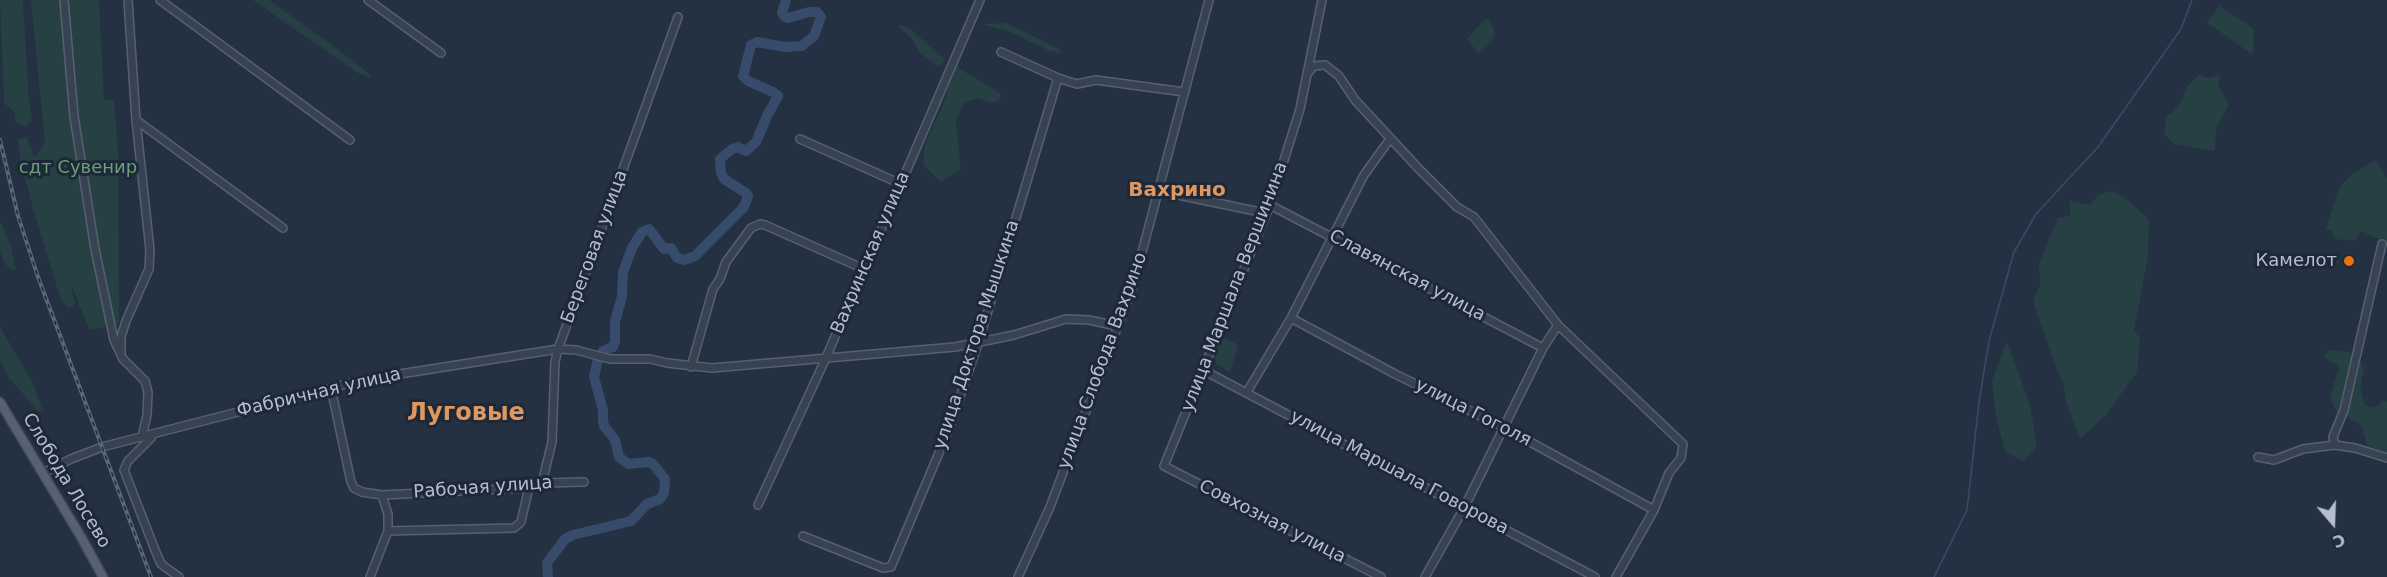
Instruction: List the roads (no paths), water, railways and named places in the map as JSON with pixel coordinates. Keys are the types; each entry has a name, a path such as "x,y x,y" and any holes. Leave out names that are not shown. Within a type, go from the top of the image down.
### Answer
{"main road":[{"name":"Слобода Лосево","path":"0,402 103,577"}],"street":[{"path":"64,0 81,168 107,310 114,340 121,354 145,381 148,392 147,415 142,437"},
{"path":"121,354 121,337 149,269 150,250 136,120 128,0"},
{"path":"160,0 350,140"},
{"path":"368,0 441,53"},
{"name":"Вахринская улица","path":"758,505 825,360 980,0"},
{"name":"улица Слобода Вахрино","path":"1018,577 1050,507 1133,286 1209,0"},
{"name":"улица Маршала Вершинина","path":"1164,466 1270,205 1300,109 1322,0"},
{"name":"Береговая улица","path":"542,483 552,442 555,362 558,349 678,17"},
{"path":"1001,52 1058,78 1077,84 1096,80 1184,92"},
{"path":"1307,74 1314,66 1325,65 1339,76 1355,100 1390,139 1457,207 1474,217 1558,325 1683,444 1681,458 1669,473 1654,510 1617,577"},
{"name":"улица Доктора Мышкина","path":"802,536 883,568 891,567 949,429 978,344 1058,78"},
{"path":"136,120 283,228"},
{"path":"800,139 901,184"},
{"path":"1247,392 1291,318 1364,175 1390,139"},
{"path":"1159,191 1265,213"},
{"name":"Славянская улица","path":"1270,205 1543,348"},
{"path":"691,367 713,290 720,279 726,261 751,228 760,224 765,225 864,269"},
{"path":"2335,446 2333,437 2344,410 2382,244"},
{"name":"улица Гоголя","path":"1291,318 1395,374 1503,427 1654,510"},
{"name":"Фабричная улица","path":"43,473 99,448 362,380 558,349 576,350 600,357 650,359 691,367 712,368 825,360 978,344 1066,319 1089,320 1117,326"},
{"path":"1425,577 1464,508 1543,348 1558,325"},
{"name":"улица Маршала Говорова","path":"1203,370 1595,577"},
{"name":"Рабочая улица","path":"331,388 354,488 362,492 382,495 584,482"},
{"path":"152,434 152,438 128,461 124,470 161,564 179,577"},
{"path":"2258,457 2274,460 2303,449 2335,446 2355,448 2387,458"},
{"name":"Совхозная улица","path":"1164,466 1381,577"},
{"path":"388,531 514,528 521,522 529,487"},
{"path":"370,577 388,531 388,513 382,495"}],"waterway":[{"path":"548,577 547,563 565,539 631,521 647,504 660,499 664,493 665,479 653,464 649,462 628,464 619,457 615,440 604,426 603,410 594,377 597,363 603,351 613,347 615,342 615,321 622,297 623,272 632,248 642,232 649,229 664,249 671,248 677,258 684,260 695,256 743,208 748,196 724,179 720,159 732,149 738,147 746,151 756,142 778,96 748,81 743,76 751,45 757,42 785,47 802,46 814,36 821,17 817,12 785,17 782,13 786,0"},
{"path":"1934,577 1967,510 1979,402 1989,341 2014,252 2036,214 2098,147 2181,29 2192,0"}],"railway":[{"path":"0,140 18,216 38,277 151,577"}],"place":[{"name":"Камелот","path":"2349,261"}],"district":[{"name":"Вахрино","path":"1177,191"},
{"name":"Луговые","path":"466,414"}],"park label":[{"name":"сдт Сувенир","path":"78,168"}]}
